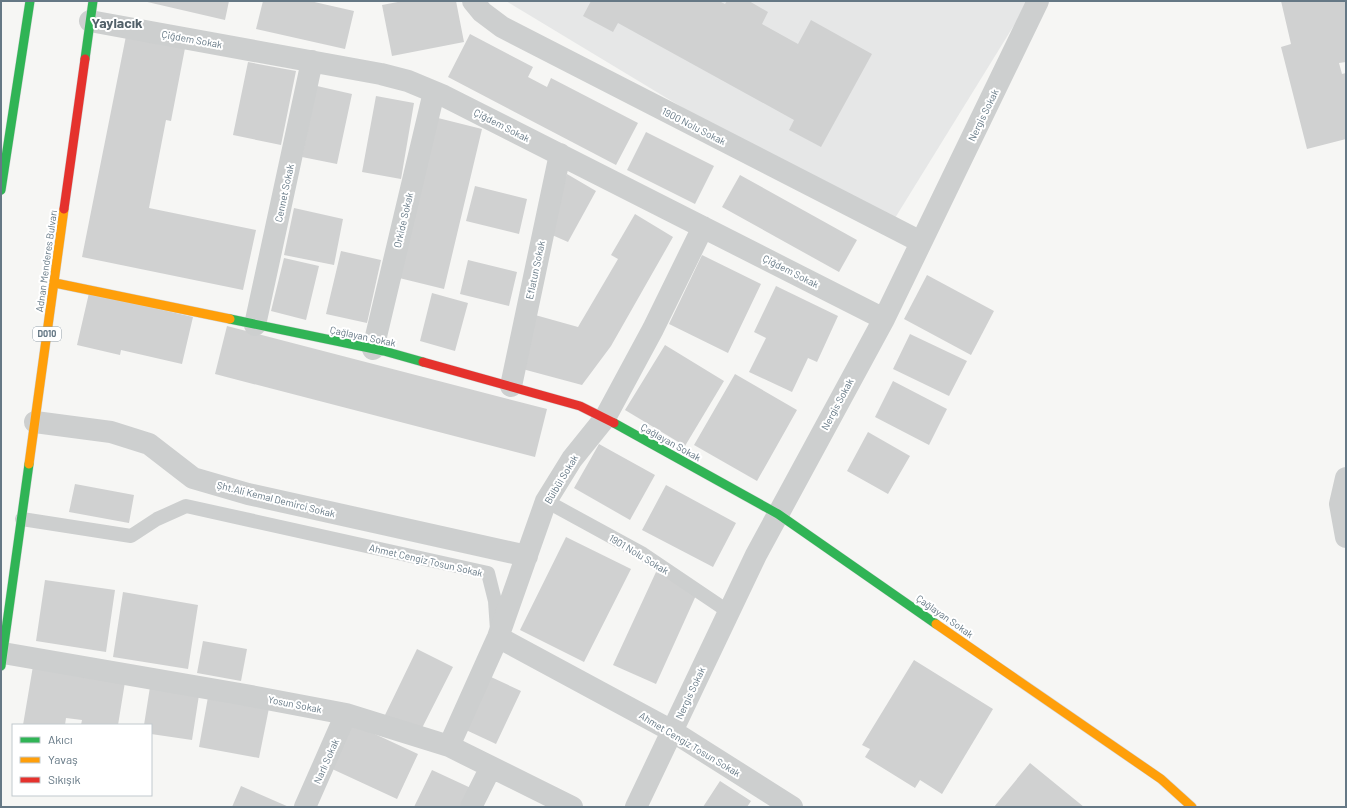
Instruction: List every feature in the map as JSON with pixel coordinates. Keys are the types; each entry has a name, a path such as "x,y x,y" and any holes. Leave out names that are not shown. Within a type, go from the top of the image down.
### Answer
{"main road":[{"path":"1,190 30,1"},
{"name":"Adnan Menderes Bulvarı","path":"2,660 92,11"},
{"name":"Çağlayan Sokak","path":"55,283 373,349 580,406 605,418 778,514 1162,779 1192,807"}],"street":[{"name":"1900 Nolu Sokak","path":"473,1 482,12 502,27 921,242"},
{"name":"Nergis Sokak","path":"636,807 729,612 778,514 884,319 1038,1"},
{"name":"Çiğdem Sokak","path":"92,11 408,81 434,92 560,154 884,319"},
{"name":"Cennet Sokak","path":"255,324 312,60"},
{"name":"Orkide Sokak","path":"373,349 434,92"},
{"name":"Eflatun Sokak","path":"511,386 560,154"},
{"name":"Bülbül Sokak","path":"449,746 498,637 546,502 572,459 605,418 653,330 703,227"},
{"name":"Şht.Ali Kemal Demirci Sokak","path":"35,422 111,432 149,444 193,478 248,494 527,556"},
{"path":"1346,478 1340,504 1346,537"},
{"name":"Ahmet Cengiz Tosun Sokak","path":"498,637 672,731 792,807"},
{"name":"Yosun Sokak","path":"2,660 240,694 346,714 449,746 572,807"},
{"name":"Narlı Sokak","path":"305,807 346,714"},
{"path":"471,807 491,766"}],"lane":[{"name":"1901 Nolu Sokak","path":"546,502 643,554 729,612"},
{"name":"Ahmet Cengiz Tosun Sokak","path":"22,518 131,536 157,519 186,506 488,573 494,601 498,637"}],"shaded area":[{"path":"506,1 1029,1 887,231"}],"building":[{"path":"143,1 229,1 225,20"},
{"path":"263,1 310,1 354,11 345,49 256,29"},
{"path":"403,1 456,1 464,42 392,56 382,5"},
{"path":"591,1 719,1 725,4 727,1 749,1 768,12 762,24 798,44 811,20 872,54 821,147 789,130 794,120 618,23 613,32 583,16"},
{"path":"1281,1 1346,1 1346,62 1339,63 1342,74 1346,73 1346,139 1307,149 1281,47 1291,44"},
{"path":"127,31 186,43 171,121 166,120 149,208 256,230 243,290 82,257"},
{"path":"470,34 533,67 528,77 547,87 551,78 638,123 616,165 448,77"},
{"path":"248,62 296,71 281,145 233,135"},
{"path":"317,86 352,94 337,164 302,157"},
{"path":"376,96 414,103 401,179 362,172"},
{"path":"430,116 482,129 444,289 391,276"},
{"path":"646,132 714,166 695,204 627,170"},
{"path":"567,174 596,191 568,242 543,231"},
{"path":"740,175 857,240 839,272 722,207"},
{"path":"475,186 527,199 519,234 466,221"},
{"path":"294,208 343,219 334,265 284,255"},
{"path":"635,214 673,237 611,346 582,385 515,367 528,313 578,327 618,259 611,255"},
{"path":"341,251 381,260 367,323 326,314"},
{"path":"702,255 761,284 728,353 669,324"},
{"path":"284,258 319,266 306,320 271,311"},
{"path":"468,260 517,272 509,306 460,294"},
{"path":"927,275 994,311 971,355 904,319"},
{"path":"776,286 838,316 817,362 808,358 792,392 749,372 766,338 754,332"},
{"path":"89,293 193,317 182,364 121,350 120,355 77,345"},
{"path":"432,293 468,303 455,351 420,341"},
{"path":"227,326 547,409 535,457 215,374"},
{"path":"910,334 967,361 949,396 893,369"},
{"path":"665,345 724,381 685,446 625,410"},
{"path":"735,374 797,410 757,481 694,445"},
{"path":"893,381 947,409 929,445 875,417"},
{"path":"868,432 910,456 888,494 847,471"},
{"path":"599,444 655,475 630,520 574,488"},
{"path":"75,484 134,495 129,523 69,512"},
{"path":"666,485 736,523 713,567 642,530"},
{"path":"566,537 631,569 584,662 520,630"},
{"path":"656,572 698,591 656,684 613,665"},
{"path":"45,580 115,590 106,652 36,641"},
{"path":"123,592 198,605 188,669 113,657"},
{"path":"203,641 247,649 241,681 197,673"},
{"path":"417,649 453,667 420,732 385,715"},
{"path":"914,660 993,709 942,794 920,780 915,788 865,757 870,749 862,745"},
{"path":"33,666 125,682 118,724 81,724 82,720 66,718 65,724 23,724"},
{"path":"491,677 521,691 496,744 466,730"},
{"path":"150,687 199,695 192,740 152,734 152,724 144,724"},
{"path":"208,697 269,708 259,758 199,747"},
{"path":"351,723 418,754 397,799 330,768"},
{"path":"1030,763 1084,807 994,807"},
{"path":"432,770 473,789 465,807 414,807"},
{"path":"720,781 751,801 747,807 703,807"},
{"path":"241,786 289,807 232,807"}],"traffic: fast":[{"path":"1,190 30,1"},
{"path":"85,59 93,1"},
{"path":"230,319 384,351 423,362"},
{"path":"614,423 778,514 936,624"},
{"path":"1,666 29,464"}],"traffic: slow":[{"path":"29,464 64,209"},
{"path":"55,283 230,319"},
{"path":"936,624 1161,779 1192,807"}],"traffic: jam":[{"path":"64,209 85,59"},
{"path":"423,362 580,406 614,423"}],"district":[{"name":"Yaylacık","path":"117,23"}]}
